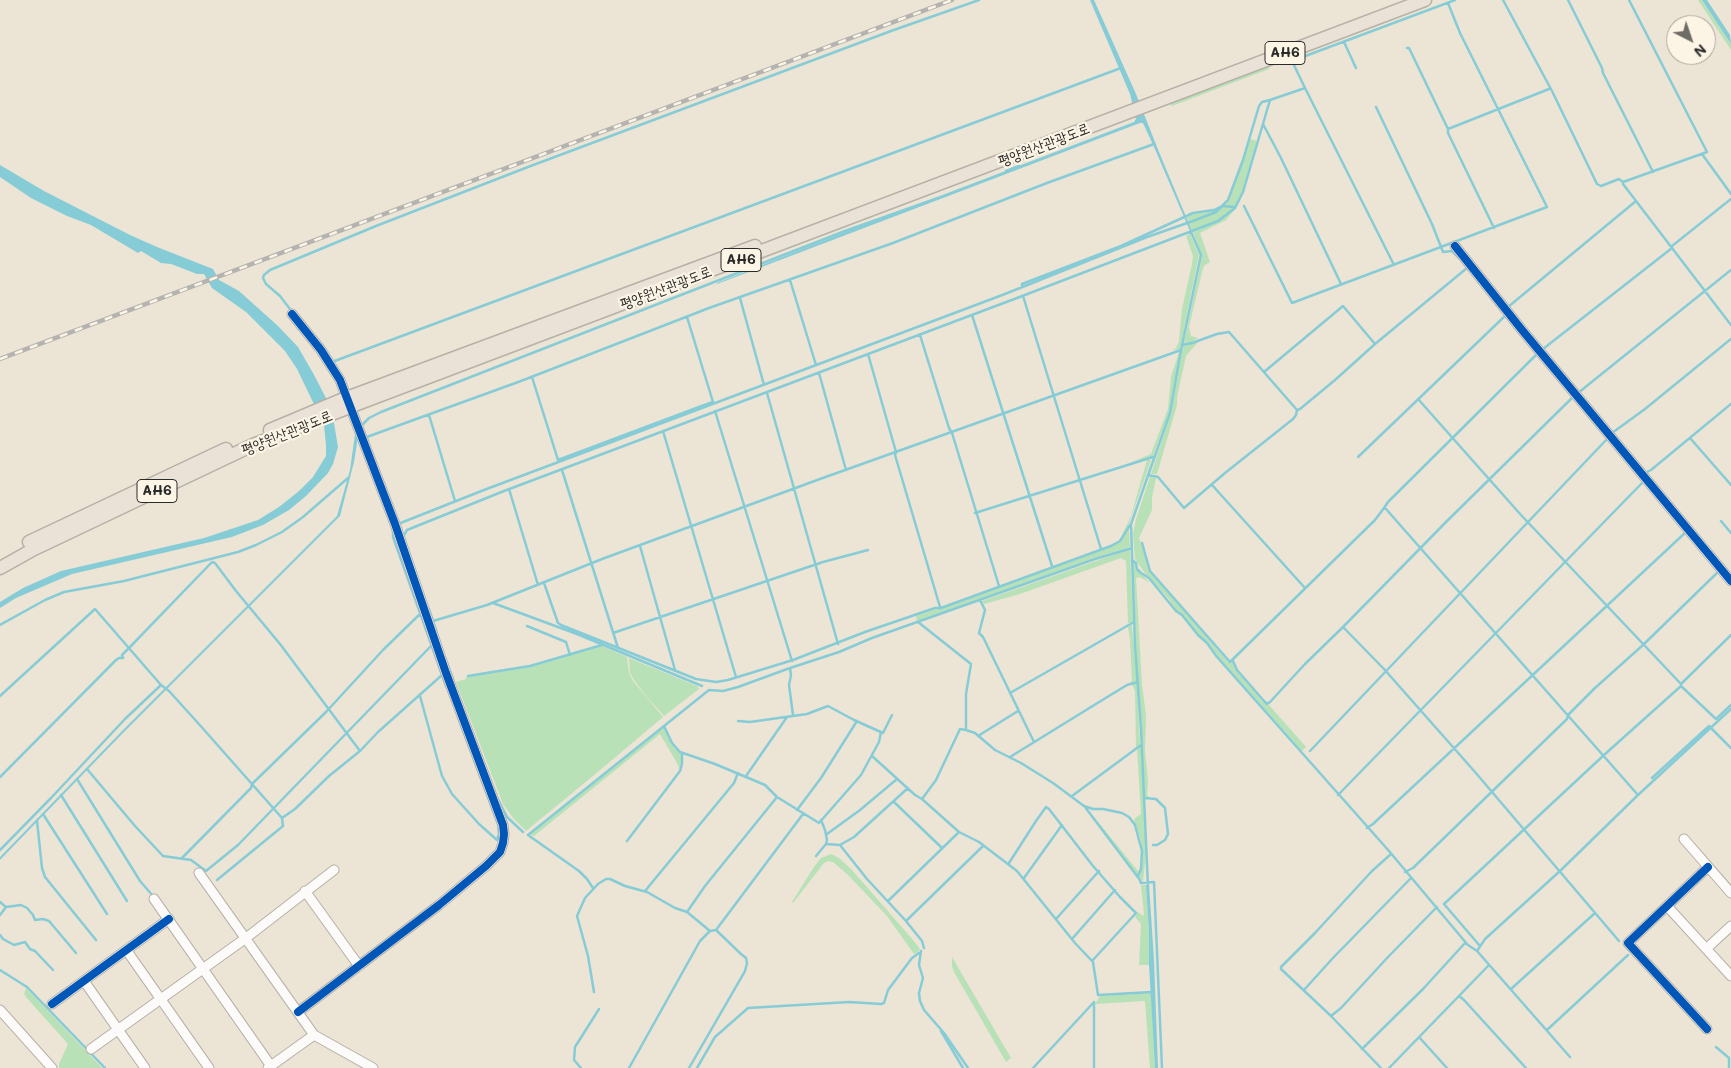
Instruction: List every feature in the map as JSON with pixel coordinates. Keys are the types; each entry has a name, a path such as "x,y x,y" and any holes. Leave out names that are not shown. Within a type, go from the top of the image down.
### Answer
{"highway":[{"path":"1145,103 1407,0"},
{"name":"평양원산관광도로","path":"0,568 34,549 314,416 341,405 1128,109 1425,0"},
{"path":"0,558 29,542 167,476 314,416"}],"street":[{"path":"1455,246 1522,330 1731,581"},
{"path":"292,314 330,363 342,385 351,414 361,432 395,524 446,673 503,825 504,834 500,852 486,866 439,905 298,1012"},
{"path":"1684,840 1731,893"},
{"path":"1707,1029 1628,943 1708,867"},
{"path":"91,1049 246,938 334,870"},
{"path":"200,874 314,1035 373,1068"},
{"path":"305,891 359,966"},
{"path":"154,900 270,1067 314,1035"},
{"path":"1666,906 1731,976"},
{"path":"52,1004 169,919"},
{"path":"1706,949 1731,926"},
{"path":"127,951 209,1068"},
{"path":"84,981 145,1068"},
{"path":"0,1010 52,1068"}],"green space":[{"path":"1698,0 1702,0 1712,15 1708,15"},
{"path":"1716,21 1731,44 1731,50 1716,27"},
{"path":"1270,65 1269,69 1172,106 1168,103"},
{"path":"1250,139 1257,141 1242,192 1235,207 1225,205 1229,201"},
{"path":"1223,206 1215,212 1189,222 1187,217 1193,214 1215,211"},
{"path":"1224,206 1234,208 1217,221 1192,231 1189,223 1216,212"},
{"path":"1236,208 1226,220 1200,233 1210,262 1203,268 1189,327 1191,336 1198,338 1192,342 1184,343 1202,257 1193,232 1218,222"},
{"path":"1190,234 1199,255 1180,349 1172,350 1176,348 1179,341 1182,309 1192,264 1193,256 1186,236"},
{"path":"1198,342 1186,356 1177,405 1157,474 1151,474 1171,413 1183,346"},
{"path":"1179,352 1169,413 1153,456 1130,463 1151,454 1168,409 1171,377"},
{"path":"1147,460 1151,460 1128,526 1122,535 1131,516"},
{"path":"1150,477 1156,478 1152,497 1152,510 1139,538 1150,571 1228,662 1233,663 1235,669 1263,702 1269,705 1306,747 1302,751 1222,662 1208,642 1198,635 1183,615 1177,611 1135,559 1133,534"},
{"path":"1129,529 1130,547 917,621 916,616 941,609 1111,547 1122,540"},
{"path":"1130,549 1133,622 1128,623 1126,561 1121,558 1020,594 984,604 982,601"},
{"path":"1133,561 1137,569 1150,583 1140,577 1136,578 1142,685 1146,716 1147,795 1149,797 1145,797"},
{"path":"1132,625 1137,681 1129,684 1132,681 1128,627"},
{"path":"602,646 627,657 629,673 633,681 663,717 526,831 503,804 456,682 466,679 466,677 530,667"},
{"path":"629,658 697,686 699,689 664,716 634,680 630,673"},
{"path":"1137,683 1140,744 1136,747 1135,691 1132,684"},
{"path":"664,727 671,744 682,754 680,770 660,734 534,836 529,834"},
{"path":"1141,746 1146,855 1143,881 1139,877 1142,868 1141,840 1134,821 1141,814 1137,749"},
{"path":"1086,807 1138,871 1141,869 1137,875"},
{"path":"831,854 839,858 852,870 913,940 920,949 919,951 914,954 887,916 833,862 828,861 824,863 792,902 821,858"},
{"path":"1141,885 1146,885 1149,965 1139,965 1141,924 1135,917 1138,912 1143,916 1144,914"},
{"path":"952,957 1011,1058 1006,1062 954,972"},
{"path":"26,988 102,1068 59,1068 68,1044 26,997 24,994"},
{"path":"1151,993 1155,1068 1150,1068 1145,1001 1095,1004 1100,996"}],"water":[{"path":"1090,0 1094,0 1136,94 1192,231 1190,231 1143,123 1140,123 717,284 848,231 1134,122 1136,119 1130,94"},
{"path":"1702,0 1707,0 1730,35 1731,44 1716,21 1716,15 1712,15"},
{"path":"0,165 44,191 130,235 213,269 219,280 239,291 298,347 326,398 334,423 338,447 328,473 306,496 289,510 263,525 232,537 72,574 16,598 0,608 0,602 23,588 61,571 204,538 258,520 279,507 313,477 326,456 326,445 324,425 297,369 285,351 246,312 212,288 204,274 197,274 171,264 161,263 141,251 138,253 91,225 67,216 31,198 0,177"},
{"path":"356,432 358,437 354,462 340,516 123,733 0,860 0,857 123,730 337,516 350,470"},
{"path":"1149,884 1158,1068 1155,1068 1149,965 1146,885"}],"waterway":[{"path":"293,313 280,296 266,284 263,278 270,270 376,226 528,167 979,0"},
{"path":"403,537 407,530 504,491 1218,221 1235,208 1243,192 1270,100 1305,88 1292,61 1455,0"},
{"path":"1503,0 1552,91 1597,184 1601,186 1619,179 1623,182"},
{"path":"1568,0 1653,172"},
{"path":"1543,349 1672,248 1623,182 1707,152 1629,0"},
{"path":"1244,206 1292,303 1547,207 1460,33 1448,3"},
{"path":"1344,42 1356,68"},
{"path":"1407,48 1409,48 1448,129"},
{"path":"332,362 1121,68"},
{"path":"1305,88 1394,265"},
{"path":"1494,228 1448,133 1448,129 1549,89"},
{"path":"398,524 1216,212 1228,200 1243,160 1259,106 1262,102 1270,100"},
{"path":"1376,107 1432,224 1443,252 1452,251 1459,258"},
{"path":"1263,124 1341,284"},
{"path":"367,441 367,437 521,381 709,308 893,243 1154,144"},
{"path":"1702,154 1731,194"},
{"path":"1006,171 1019,166"},
{"path":"361,426 369,418 381,412 845,231 938,198"},
{"path":"1731,199 1672,246 1731,325"},
{"path":"1508,307 1636,201"},
{"path":"1022,287 1022,284 1121,246 1193,213 1214,210 1222,206 1234,207"},
{"path":"1148,887 1135,645 1131,524 1170,413 1201,255 1191,232"},
{"path":"1264,372 1343,306 1375,344 1467,268"},
{"path":"1578,393 1731,270"},
{"path":"790,280 816,365"},
{"path":"1023,296 1101,549"},
{"path":"740,298 764,385"},
{"path":"972,315 1052,566"},
{"path":"1358,457 1506,315"},
{"path":"532,377 558,460 713,402 687,317"},
{"path":"1182,345 1229,332 1297,410 1335,380 1375,344"},
{"path":"920,335 999,586"},
{"path":"1612,433 1645,409 1731,339"},
{"path":"433,621 487,605 602,559 1181,350"},
{"path":"1384,508 1538,353"},
{"path":"868,354 896,452 895,455 940,607"},
{"path":"819,373 846,470"},
{"path":"767,393 838,644"},
{"path":"1233,661 1237,670 1264,701 1267,704 1270,702 1305,664 1447,521 1574,396"},
{"path":"1418,399 1521,515 1681,684 1731,635"},
{"path":"1645,473 1731,404"},
{"path":"1148,475 1158,477 1184,508 1293,419 1297,410"},
{"path":"715,411 792,661"},
{"path":"429,415 455,501"},
{"path":"663,431 736,677"},
{"path":"1310,751 1608,438"},
{"path":"1690,438 1731,485"},
{"path":"975,513 1153,457"},
{"path":"562,470 618,648"},
{"path":"0,625 45,600 64,592 124,581 238,552 256,545 282,532 303,517 348,478"},
{"path":"1338,795 1644,481"},
{"path":"1212,485 1305,588"},
{"path":"509,489 538,585"},
{"path":"1142,543 1150,571 1230,662 1375,520 1384,508 1386,509 1638,795 1731,709"},
{"path":"1721,521 1731,533"},
{"path":"544,583 558,623 561,625 696,679 716,682 793,660 865,632 935,608 941,608 1111,546 1120,541 1130,525"},
{"path":"393,529 393,537 446,686"},
{"path":"1367,828 1686,532"},
{"path":"640,546 675,670"},
{"path":"593,888 579,871 528,835 709,690 723,691 738,687 1095,559 1132,548"},
{"path":"613,633 823,562 868,550"},
{"path":"1132,560 1136,563 1137,569 1149,578 1176,611 1182,615 1207,643 1217,657 1389,851 1467,944"},
{"path":"0,777 116,660 123,658 122,655 212,562 215,563 280,644 360,751"},
{"path":"1405,872 1413,868 1567,719 1568,715 1595,688 1643,645 1719,571"},
{"path":"980,600 985,610 979,633 983,637 1034,742"},
{"path":"493,603 577,634 702,686"},
{"path":"0,696 95,609 282,818"},
{"path":"429,609 441,646"},
{"path":"182,858 251,788 252,784 326,712 383,650 420,614"},
{"path":"918,622 971,664 966,694 966,730 975,733 995,750 1021,763 1053,783 1084,806 1122,813 1129,817 1135,825 1142,851 1141,869 1138,876"},
{"path":"1010,693 1134,622"},
{"path":"527,626 566,642 570,655"},
{"path":"1343,627 1384,669 1475,772 1619,941"},
{"path":"468,676 530,666 602,645"},
{"path":"87,769 163,856 191,860 206,871 238,845 431,646"},
{"path":"447,663 453,679"},
{"path":"790,668 789,685 793,715"},
{"path":"217,880 283,826 282,818 295,809 329,776 360,751 378,732 442,675"},
{"path":"1010,757 1127,685 1138,682"},
{"path":"0,850 125,719 161,685"},
{"path":"1480,946 1444,904 1681,686 1716,719 1731,705"},
{"path":"420,696 442,776 452,794 479,824 497,840 499,834 498,824 458,717"},
{"path":"738,721 750,722 807,714 828,706 883,733 892,715"},
{"path":"978,736 1018,711"},
{"path":"746,776 787,717"},
{"path":"797,810 821,778 857,721"},
{"path":"664,726 672,743 680,752 765,785 777,797 819,823 861,775 879,742 881,732"},
{"path":"1652,778 1709,726 1731,748"},
{"path":"872,756 915,795 922,799 936,780 960,729 966,730"},
{"path":"1072,796 1141,745"},
{"path":"627,841 680,771 682,754"},
{"path":"645,891 734,783 738,773"},
{"path":"77,779 140,881 153,896"},
{"path":"827,834 860,810 897,779"},
{"path":"826,844 840,845 854,837 908,788"},
{"path":"61,795 127,901"},
{"path":"1362,1049 1423,989 1465,943 1477,951 1485,939 1560,871 1638,795"},
{"path":"687,912 705,886 777,797"},
{"path":"1144,798 1156,799 1165,808 1168,834 1165,840 1157,845 1153,845"},
{"path":"498,799 507,817 523,832"},
{"path":"922,799 959,832 979,842 1017,871 1075,943 1093,962 1098,995 1152,992"},
{"path":"894,802 942,848"},
{"path":"1009,863 1046,807 1049,809 1093,866 1136,913 1092,961"},
{"path":"1085,807 1141,883 1154,882 1162,1068"},
{"path":"43,814 107,914"},
{"path":"716,930 803,814"},
{"path":"816,856 827,840 821,820"},
{"path":"37,821 42,868 45,877 96,940"},
{"path":"1024,878 1062,825"},
{"path":"888,901 959,832"},
{"path":"840,845 867,879 906,921 922,941 924,948"},
{"path":"906,921 983,846"},
{"path":"1381,1068 1281,967 1372,871 1391,854"},
{"path":"1056,919 1099,871"},
{"path":"1304,990 1411,878"},
{"path":"594,992 588,956 577,916 585,898 598,884 606,879 647,892 675,908 687,912 710,931 716,930 746,958 747,963 745,971 689,1068"},
{"path":"1072,939 1115,890"},
{"path":"0,902 6,907 21,905 27,908 35,920 43,919 49,921 76,953"},
{"path":"0,915 6,907"},
{"path":"1331,1016 1341,1008 1437,907"},
{"path":"1511,989 1595,913"},
{"path":"629,1068 700,941 710,931"},
{"path":"0,935 3,939 14,945 25,942 53,970"},
{"path":"921,951 919,965 923,978 919,993 920,1001 924,1010 944,1033 968,1068"},
{"path":"1477,951 1570,1057"},
{"path":"697,1068 715,1037 748,1008 849,1002 881,1004 884,1003 888,990 912,958 919,953"},
{"path":"1547,1030 1628,955"},
{"path":"1389,1068 1489,965"},
{"path":"0,970 27,987 105,1068"},
{"path":"1459,996 1526,1068"},
{"path":"1033,1068 1094,1002 1094,1068"},
{"path":"581,1068 574,1060 575,1047 599,1009"},
{"path":"941,1031 963,1068"},
{"path":"1419,1037 1447,1068"},
{"path":"1716,1047 1729,1058 1729,1068"}],"railway":[{"path":"0,359 952,0"}],"cycle path":[{"path":"1455,246 1522,330 1731,581"},
{"path":"292,314 321,350 340,380 395,524 446,673 503,825 504,834 500,852 486,866 439,905 298,1012"},
{"path":"1707,1029 1628,943 1708,867"},
{"path":"52,1004 169,919"}]}
